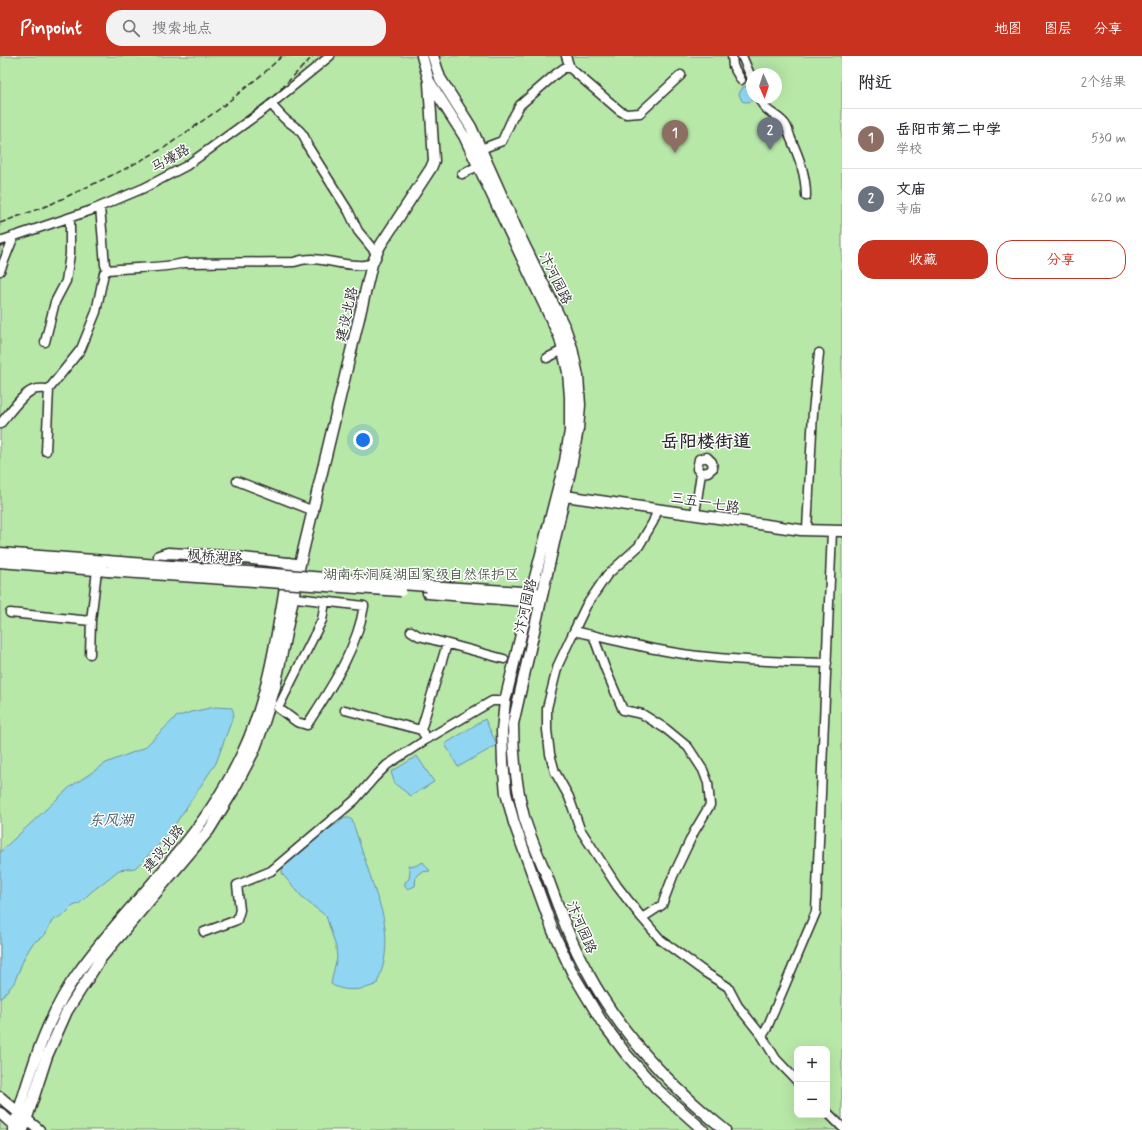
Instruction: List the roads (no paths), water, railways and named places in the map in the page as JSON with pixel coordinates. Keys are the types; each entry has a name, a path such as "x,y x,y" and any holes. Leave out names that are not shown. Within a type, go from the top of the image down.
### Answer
{"main road":[{"name":"汴河园路","path":"422,56 429,81 464,136 560,338 568,372 570,431 541,598 513,724 515,774 524,817 568,933 587,972 616,1018 642,1051 681,1092 725,1130"},
{"name":"汴河园路","path":"433,56 440,78 471,127 518,232 565,328 572,348 578,376 578,429 565,496 552,528 530,597 506,701 502,730 506,793 516,830 553,931 569,966 602,1022 626,1054 656,1088 703,1130"},
{"name":"建设北路","path":"288,597 300,564 314,511 372,264 376,254 434,161 429,81"},
{"name":"三五一七路","path":"565,496 807,530 837,531"},
{"name":"枫桥湖路","path":"0,553 107,566 426,589"},
{"path":"159,566 159,556 168,553 226,556 300,564"},
{"name":"枫桥湖路","path":"0,562 97,570 107,566 159,566 426,589"},
{"path":"19,1125 67,1011 101,958 209,830 245,768 261,732 276,681 288,597 289,563"},
{"path":"426,589 541,598"},
{"path":"0,1098 19,1125"},
{"path":"0,1113 19,1125 38,1130"}],"street":[{"name":"马壕路","path":"0,241 100,207 144,188 186,166 271,104 330,56"},
{"path":"566,56 570,68 620,111 626,114 640,113 681,75"},
{"path":"732,56 733,66 741,80"},
{"path":"742,56 747,68"},
{"path":"481,150 502,141 520,105 557,73 564,68 570,68"},
{"path":"271,104 286,120 297,127 306,138 307,145 349,212 358,231 376,254"},
{"path":"763,104 768,112 777,116 786,125 799,156 806,183 806,196"},
{"path":"462,174 478,166"},
{"path":"100,207 105,265 108,270"},
{"path":"45,342 55,302 66,281 70,254 70,218"},
{"path":"0,271 14,236"},
{"path":"46,451 49,389 82,349 96,312 104,273 108,270 172,266 184,263 294,262 304,259 320,259 356,266 372,264"},
{"path":"547,358 563,350"},
{"path":"807,530 813,412 819,353"},
{"path":"0,424 19,402 31,391 36,389 49,389"},
{"path":"695,514 701,473"},
{"path":"237,481 314,511"},
{"path":"658,509 653,522 639,546 607,575 586,606 558,665 547,708 547,730 550,754 555,772 569,797 580,829 617,886 661,940 728,988 738,1006 762,1036 776,1059 794,1078"},
{"path":"762,1036 766,1030 816,912 827,663 837,531"},
{"path":"90,654 91,621 97,570"},
{"path":"288,597 364,606 362,616 347,658 307,725 297,722 278,708 322,620 325,602"},
{"path":"10,613 91,621"},
{"path":"411,631 419,636 504,659"},
{"path":"574,631 660,650 708,657 827,663"},
{"path":"593,635 623,710 642,714 666,729 688,747 703,770 708,783 710,805 694,832 673,876 662,905 642,918"},
{"path":"421,730 448,644"},
{"path":"204,932 237,920 240,910 237,885 271,870 355,800 387,765 427,739 492,701 506,701"},
{"path":"345,710 421,730 427,739"},
{"path":"830,1115 842,1127"}],"water":[{"path":"746,86 746,102 742,101 739,94 743,87"},
{"name":"东风湖","path":"215,707 232,708 234,714 216,763 172,829 157,847 135,868 119,870 90,893 79,904 73,906 65,914 52,921 45,935 33,943 25,956 14,983 0,999 1,851 70,787 106,763 144,748 176,717"},
{"path":"485,719 497,745 458,767 445,744"},
{"path":"417,756 434,782 411,796 395,784 391,772"},
{"path":"345,818 352,820 383,914 386,933 384,960 377,984 354,990 342,989 331,984 337,958 336,947 326,916 305,900 283,875 282,871 284,866 316,838"},
{"path":"423,862 430,871 421,872 416,876 415,886 408,889 405,886 405,882 409,879 410,870 408,865 415,866"}],"railway":[{"path":"0,223 49,205 123,170 164,148 218,110 265,72 282,56"},
{"path":"246,118 274,96 313,56"}],"place":[{"name":"文庙","path":"770,150"},
{"name":"岳阳市第二中学","path":"675,153"}],"district":[{"name":"岳阳楼街道","path":"706,441"}],"park label":[{"name":"湖南东洞庭湖国家级自然保护区","path":"421,574"}]}
